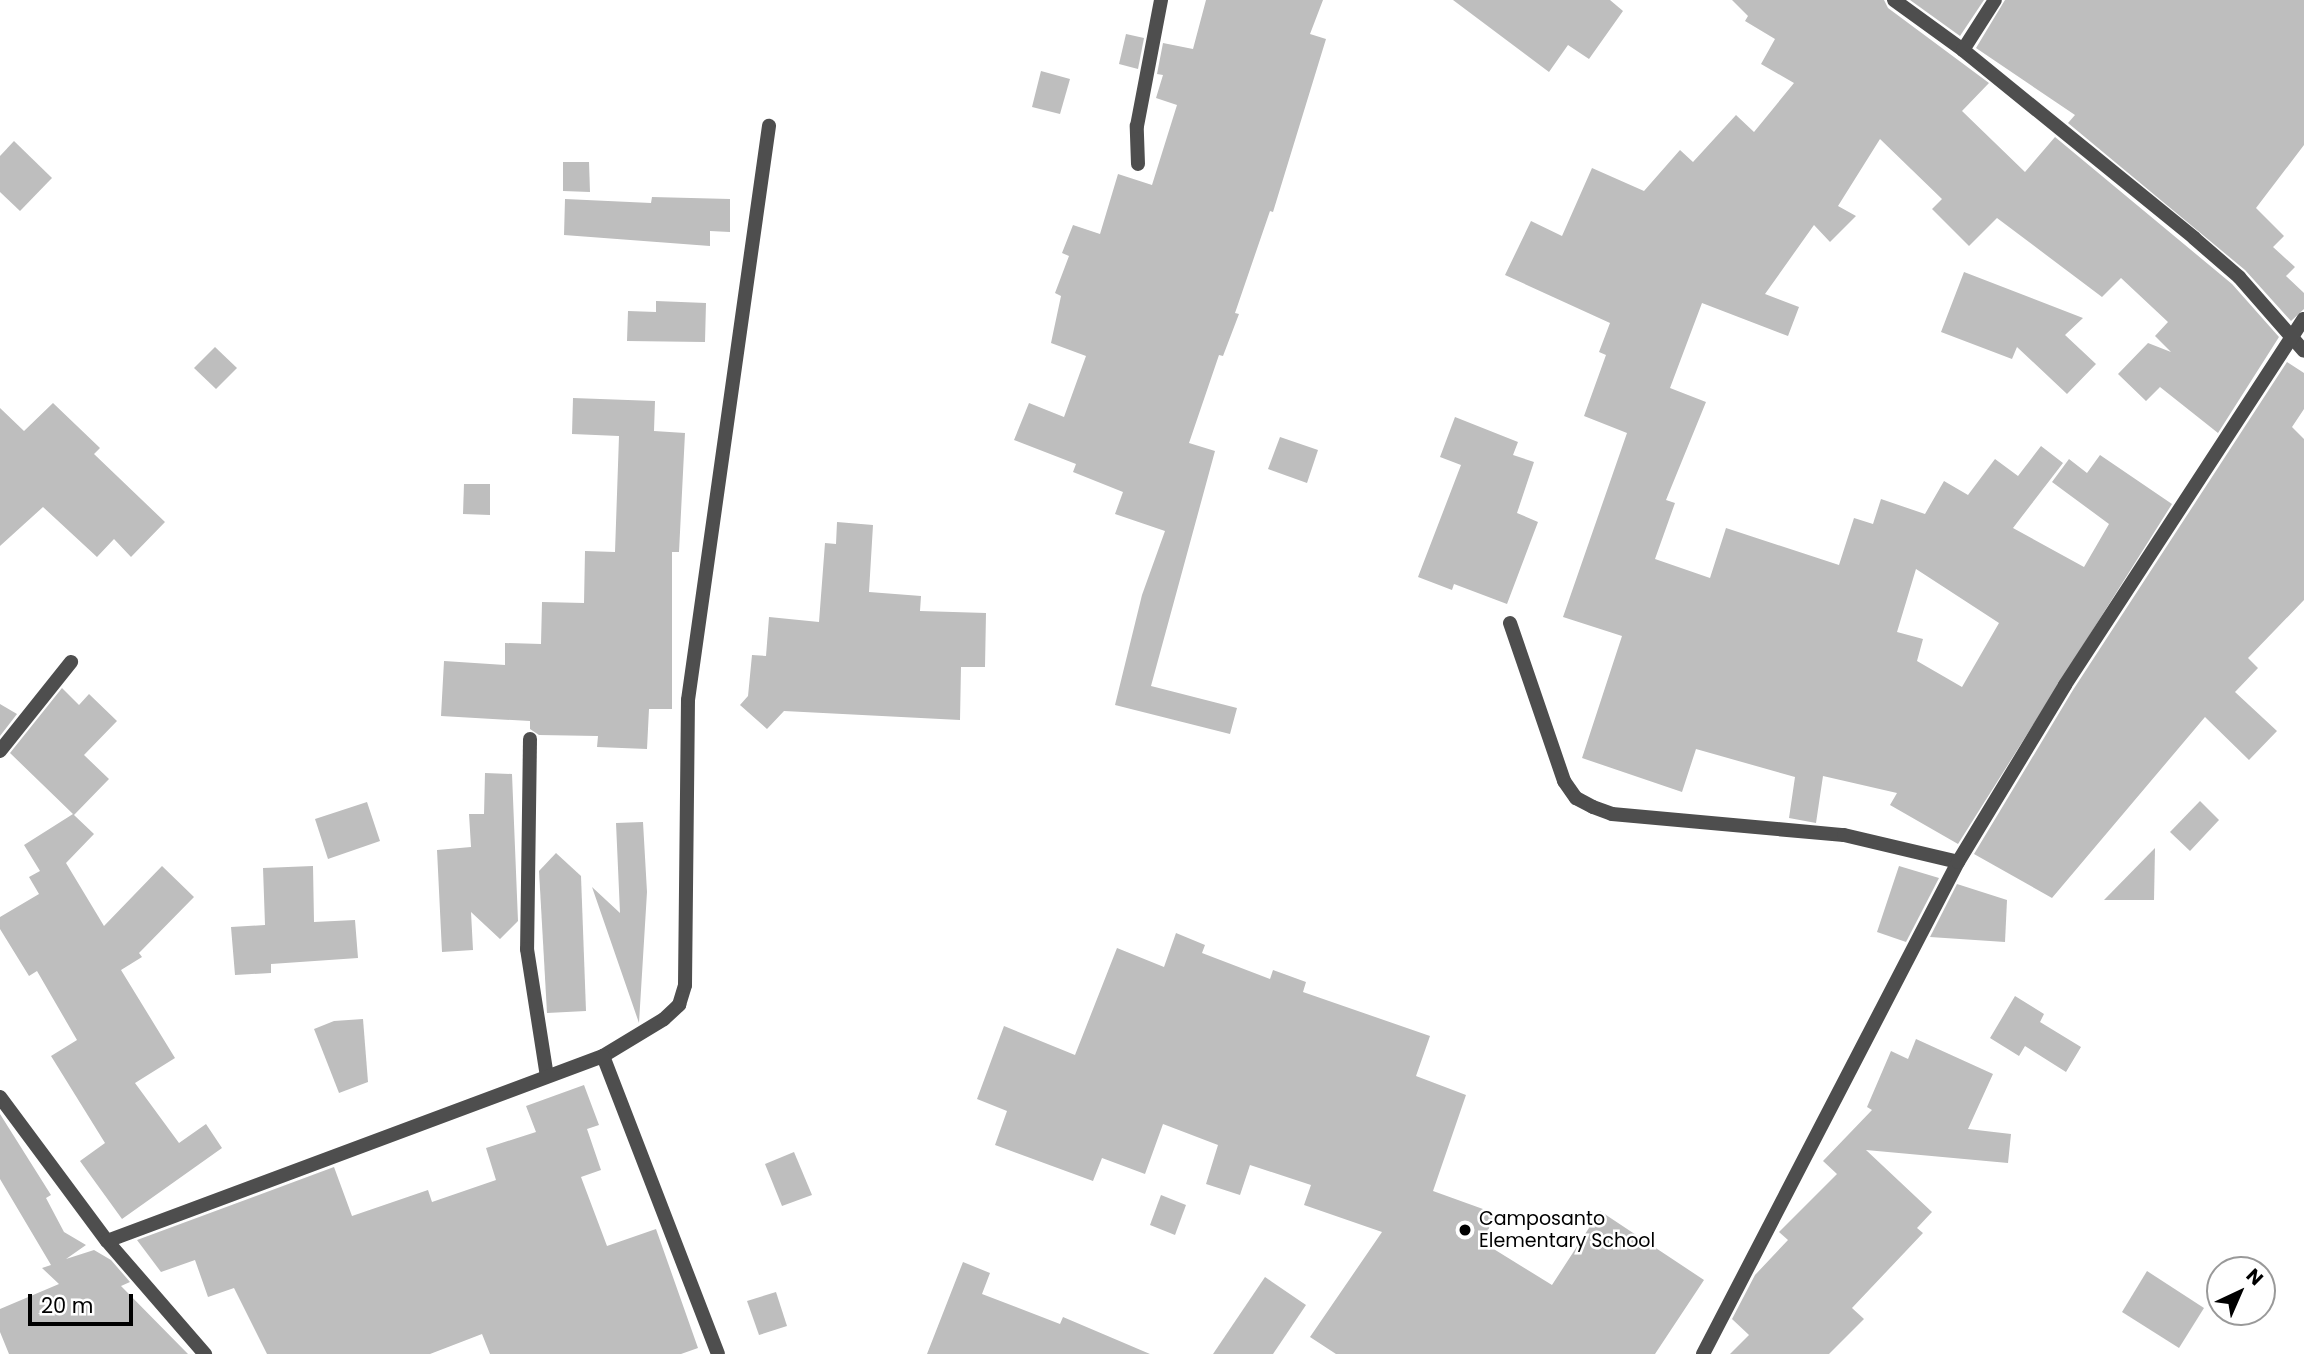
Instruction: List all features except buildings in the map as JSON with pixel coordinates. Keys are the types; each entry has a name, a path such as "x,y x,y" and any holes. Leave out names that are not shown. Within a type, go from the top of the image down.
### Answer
{"street":[{"path":"1138,164 1136,126 1161,0"},
{"path":"1894,0 1963,50 2239,277 2304,351"},
{"path":"1963,50 1995,0"},
{"path":"107,1241 603,1056 664,1019 679,1005 685,985 688,700 769,126"},
{"path":"1703,1354 1958,862 2065,685 2289,337 2304,319"},
{"path":"1510,623 1564,781 1576,798 1592,807 1612,814 1844,835 1958,862"},
{"path":"0,751 71,662"},
{"path":"530,739 527,949 547,1076"},
{"path":"603,1056 718,1354"},
{"path":"0,1097 107,1241 205,1354"}],"place":[{"name":"Camposanto Elementary School","path":"1465,1230"}]}
